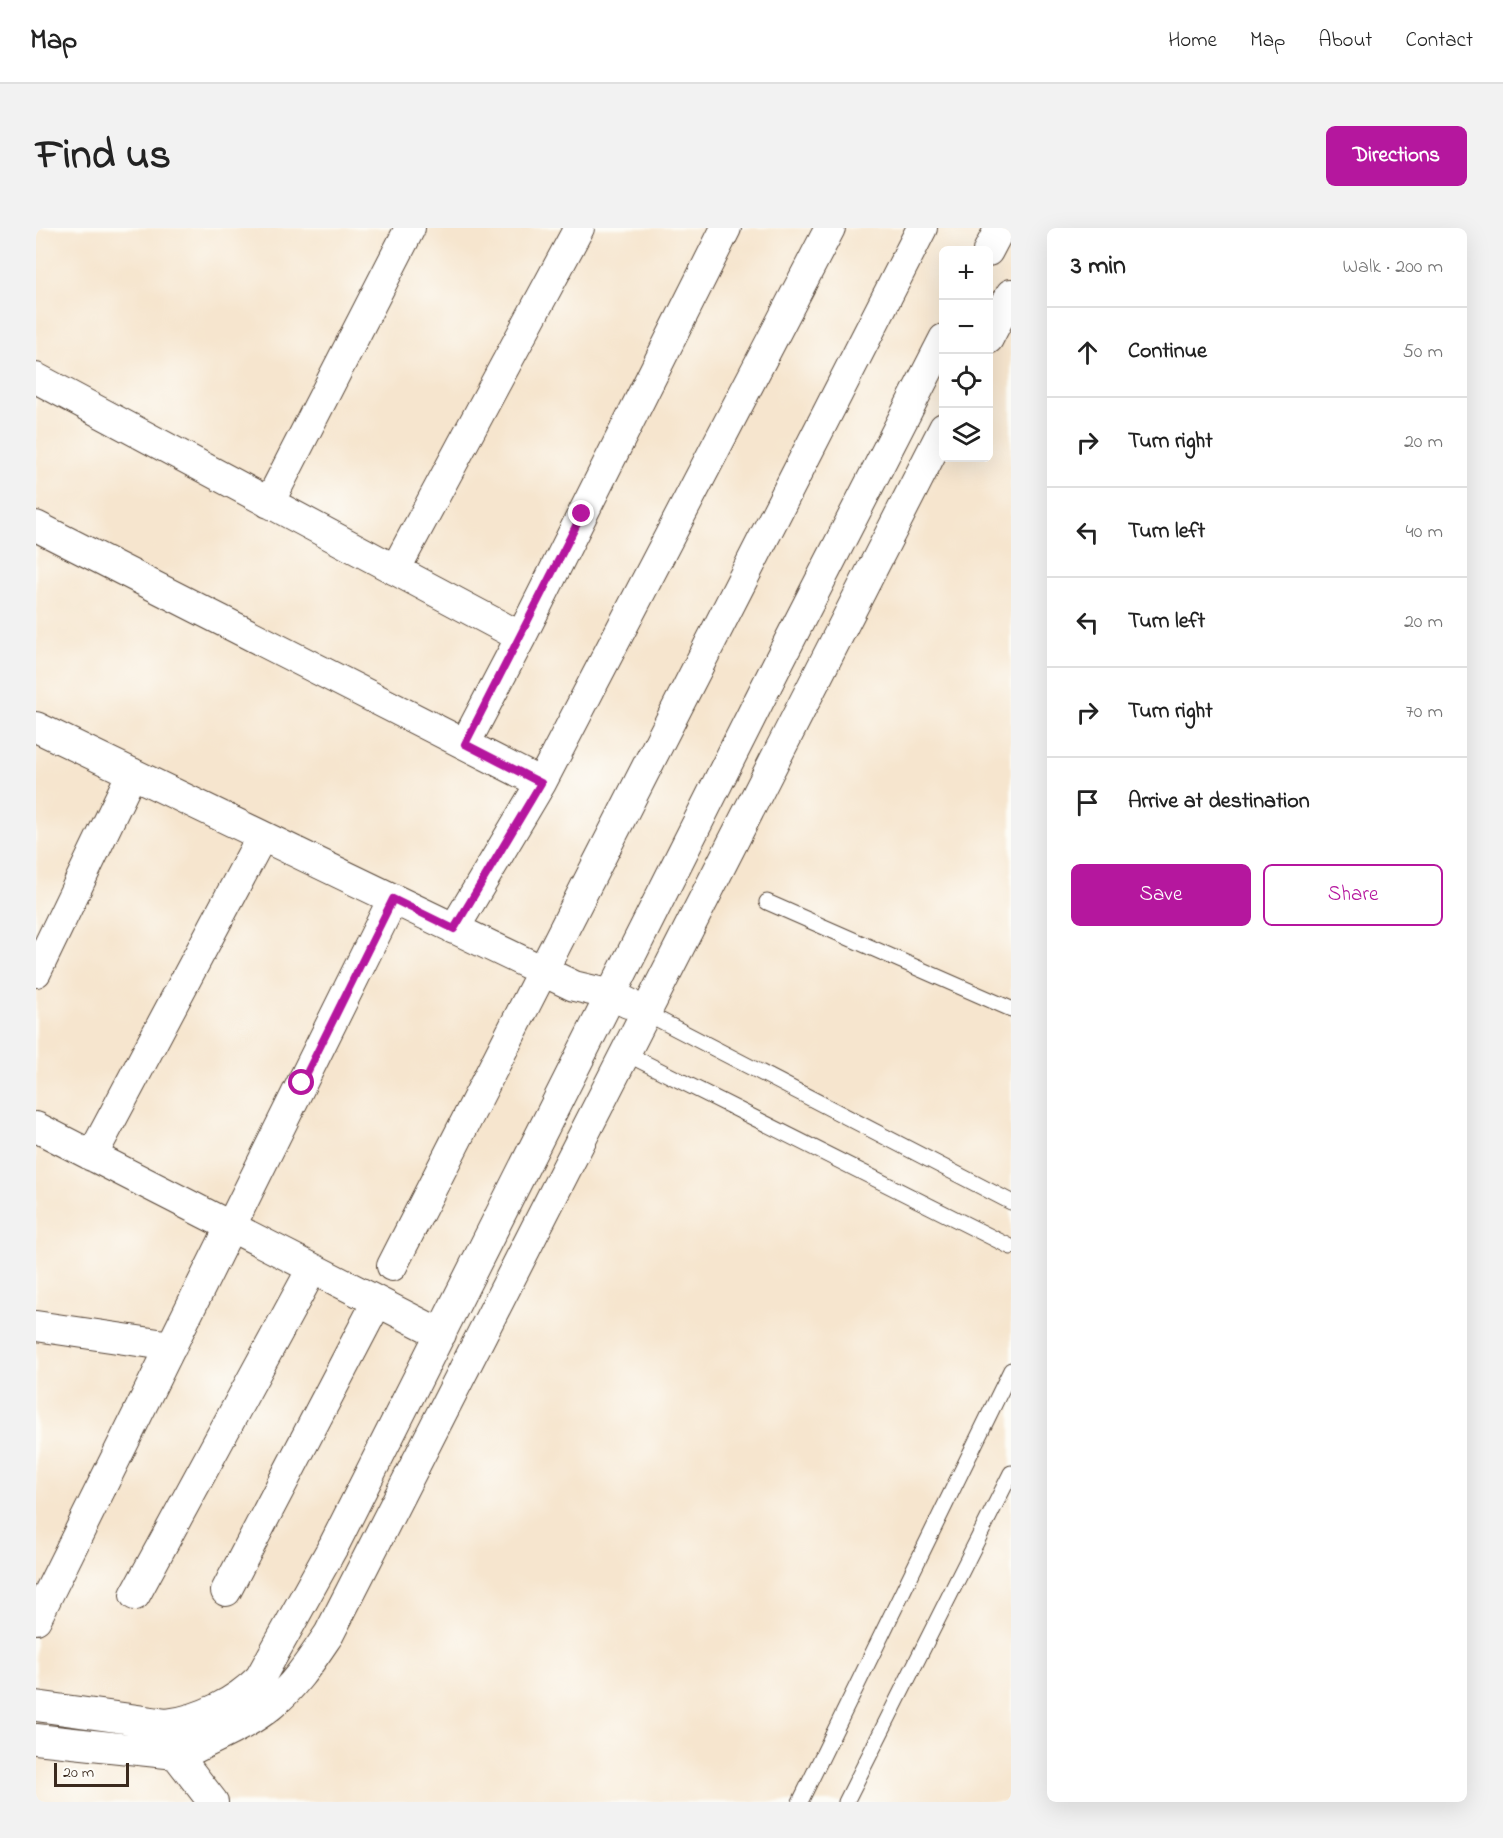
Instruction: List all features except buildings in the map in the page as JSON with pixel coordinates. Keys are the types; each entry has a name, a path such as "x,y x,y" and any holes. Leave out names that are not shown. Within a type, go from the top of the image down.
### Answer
{"street":[{"path":"268,503 410,228"},
{"path":"395,570 579,228"},
{"path":"465,744 726,228"},
{"path":"392,1266 922,228"},
{"path":"990,246 1000,228"},
{"path":"454,929 541,783 824,230"},
{"path":"993,329 1011,294"},
{"path":"36,1706 167,1724 187,1721 244,1694 260,1678 334,1545 779,661 939,349"},
{"path":"36,378 521,637"},
{"path":"36,1739 176,1754 193,1749 270,1706 313,1658 329,1634 939,438"},
{"path":"36,526 541,783"},
{"path":"36,727 542,971 574,986 612,994 646,1013"},
{"path":"36,972 132,773"},
{"path":"92,1156 262,836"},
{"path":"36,1619 393,899"},
{"path":"574,986 592,1031 625,1053"},
{"path":"36,1127 441,1334"},
{"path":"135,1595 312,1269"},
{"path":"225,1591 377,1302"},
{"path":"36,1326 172,1346"},
{"path":"167,1724 176,1754 213,1802"}],"lane":[{"path":"767,902 1011,1009"},
{"path":"646,1013 1011,1202"},
{"path":"625,1053 1011,1247"},
{"path":"800,1802 1011,1370"},
{"path":"846,1802 1011,1473"}],"route":[{"path":"302,1083 393,899 454,929 541,783 465,744 582,514"}]}
